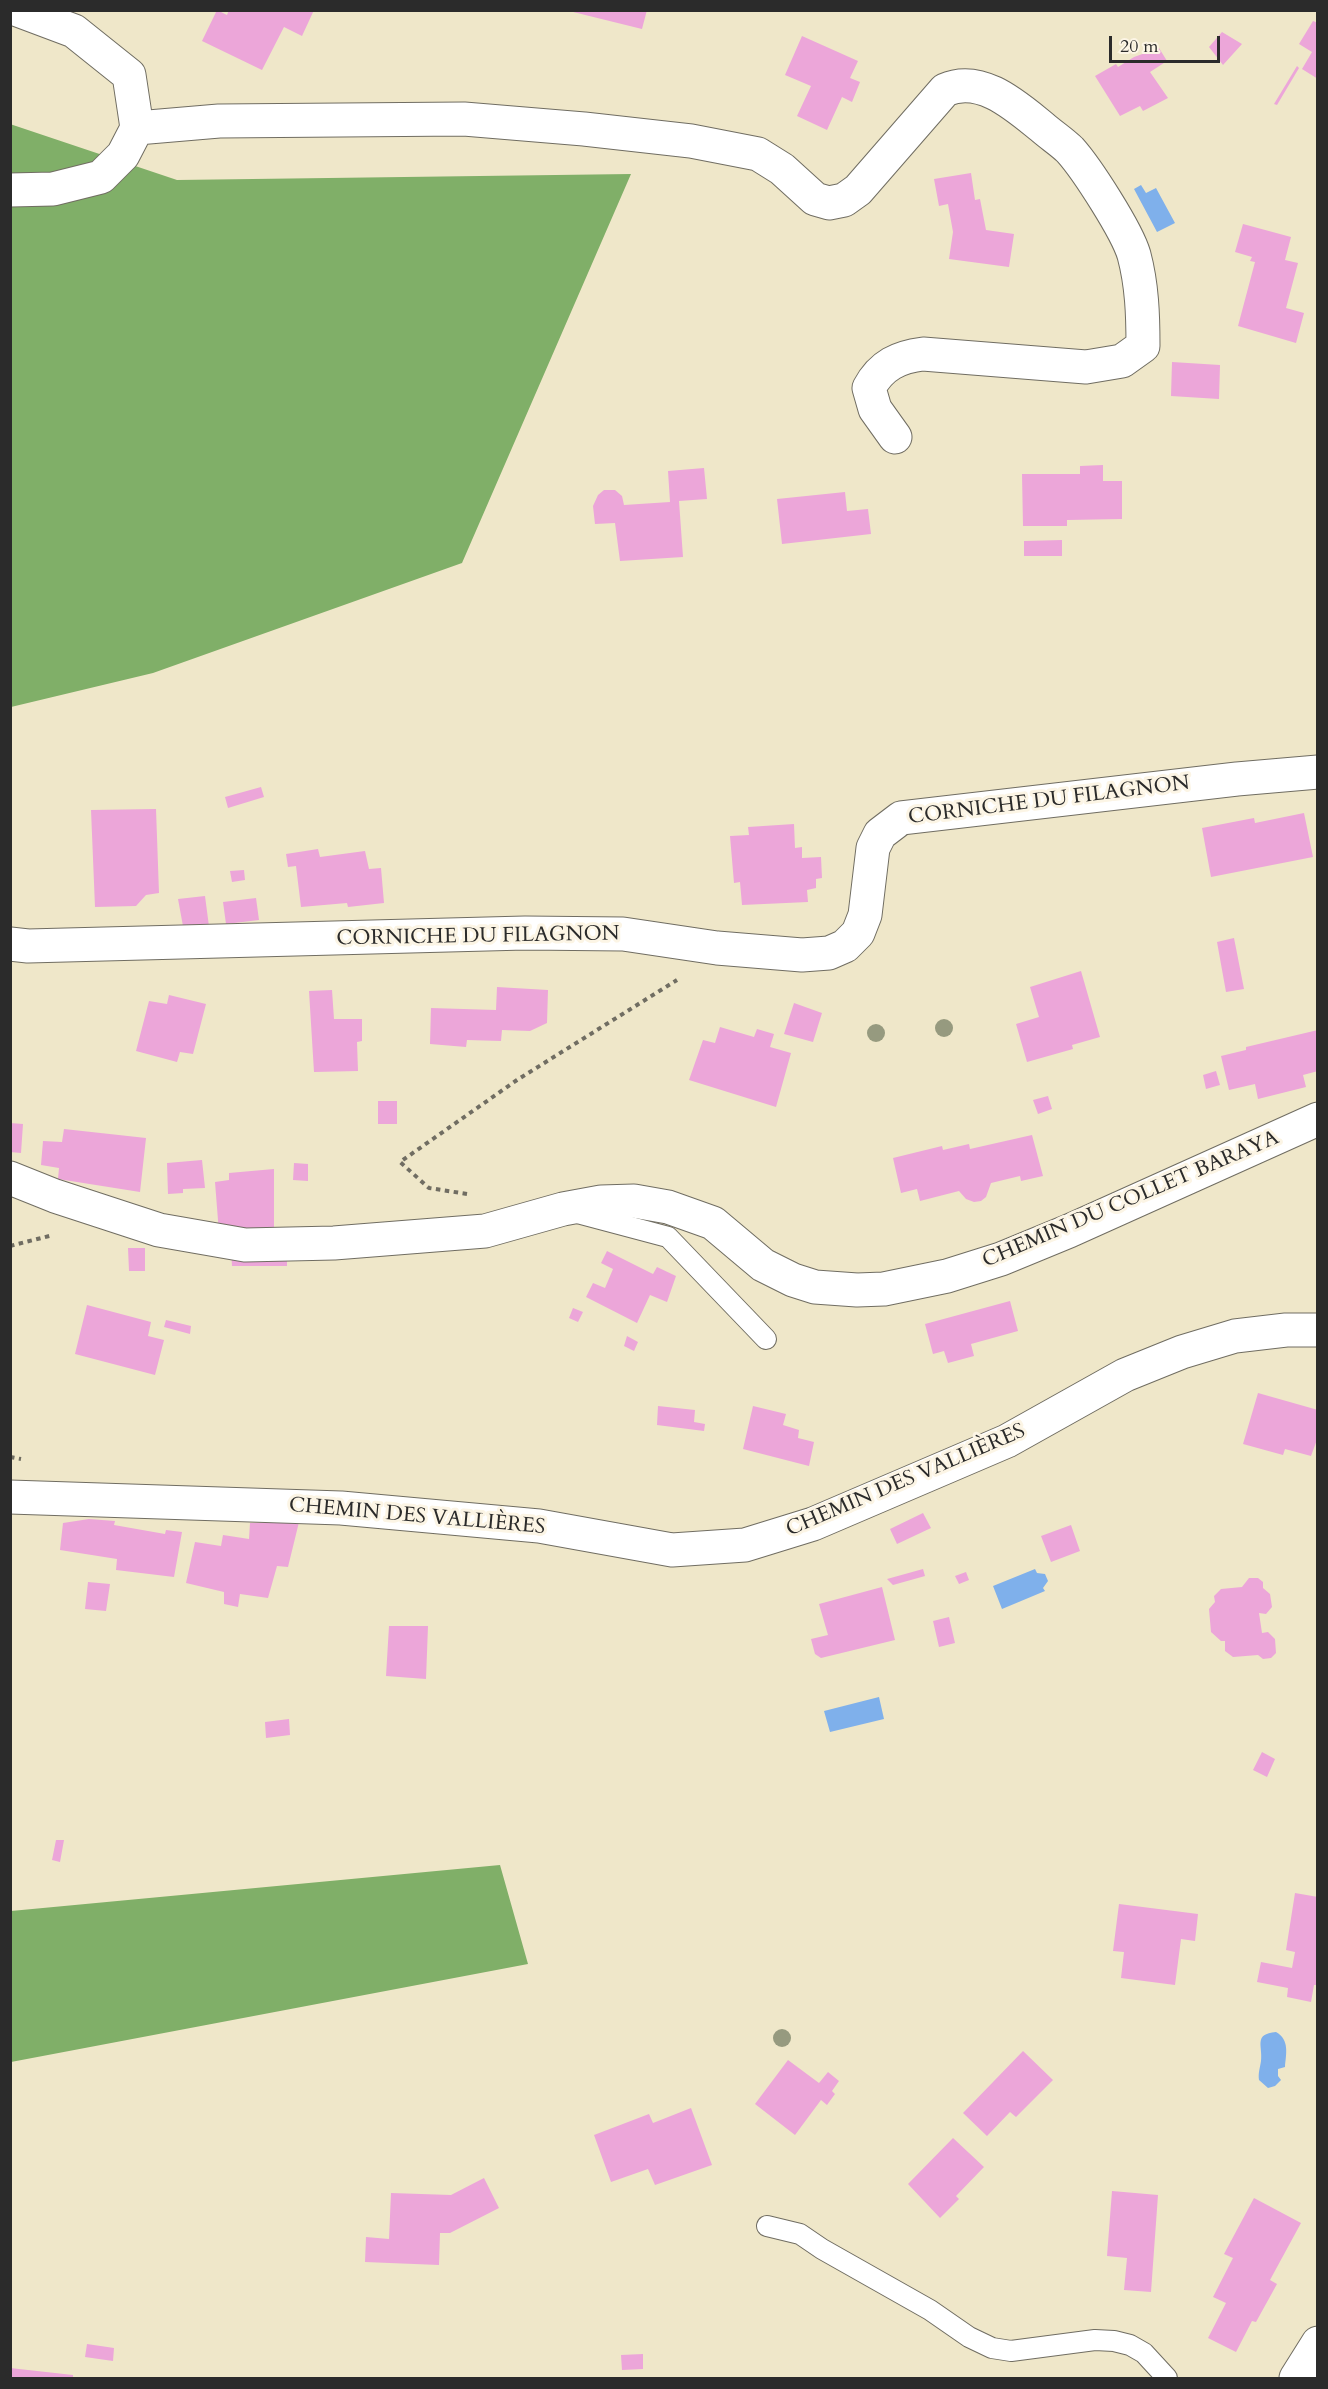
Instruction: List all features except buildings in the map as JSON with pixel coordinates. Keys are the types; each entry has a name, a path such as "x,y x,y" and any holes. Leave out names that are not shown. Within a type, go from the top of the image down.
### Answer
{"street":[{"path":"10,190 53,189 101,177 123,155 137,128 129,75 74,31 18,10"},
{"path":"137,128 219,121 464,119 608,132 691,141 758,154 782,169 815,199 829,203 844,200 858,190 945,90 957,86 979,87 1015,105 1070,151 1110,208 1133,253 1142,295 1143,346 1122,361 1086,367 923,354 904,356 875,376 869,388 875,409 895,437"},
{"name":"CORNICHE DU FILAGNON","path":"10,944 28,946 525,933 623,934 717,948 802,955 829,953 845,946 858,933 865,915 873,848 880,834 901,818 1237,779 1317,772"},
{"name":"CHEMIN DU COLLET BARAYA","path":"10,1178 55,1196 159,1230 245,1245 334,1243 485,1231 563,1209 601,1202 634,1201 668,1207 713,1223 763,1265 793,1280 815,1287 884,1289 947,1276 1001,1259 1069,1231 1317,1119"},
{"name":"CHEMIN DES VALLIÈRES","path":"10,1497 342,1508 539,1526 672,1550 745,1545 813,1524 1007,1441 1125,1375 1182,1352 1235,1336 1286,1330 1317,1330"},
{"path":"1296,2379 1317,2343"}],"lane":[{"path":"563,1209 668,1237 766,1339"},
{"path":"767,2226 800,2234 822,2249 930,2310 969,2337 992,2348 1011,2351 1095,2340 1114,2341 1130,2344 1144,2353 1167,2379"}],"path":[{"path":"474,1195 429,1188 400,1162 517,1080 707,961 717,948"}],"green space":[{"path":"10,124 177,180 631,174 462,563 153,673 11,707"},
{"path":"500,1865 528,1964 11,2062 11,1911"}],"water":[{"path":"1141,185 1146,193 1156,188 1175,223 1157,232 1134,189"},
{"path":"1035,1569 1037,1573 1045,1574 1048,1581 1043,1588 1045,1591 1002,1609 993,1586"},
{"path":"879,1697 884,1719 830,1732 824,1711"},
{"path":"1276,2032 1285,2043 1285,2067 1278,2069 1278,2076 1281,2080 1275,2086 1268,2088 1259,2080 1261,2042 1264,2035"}]}
